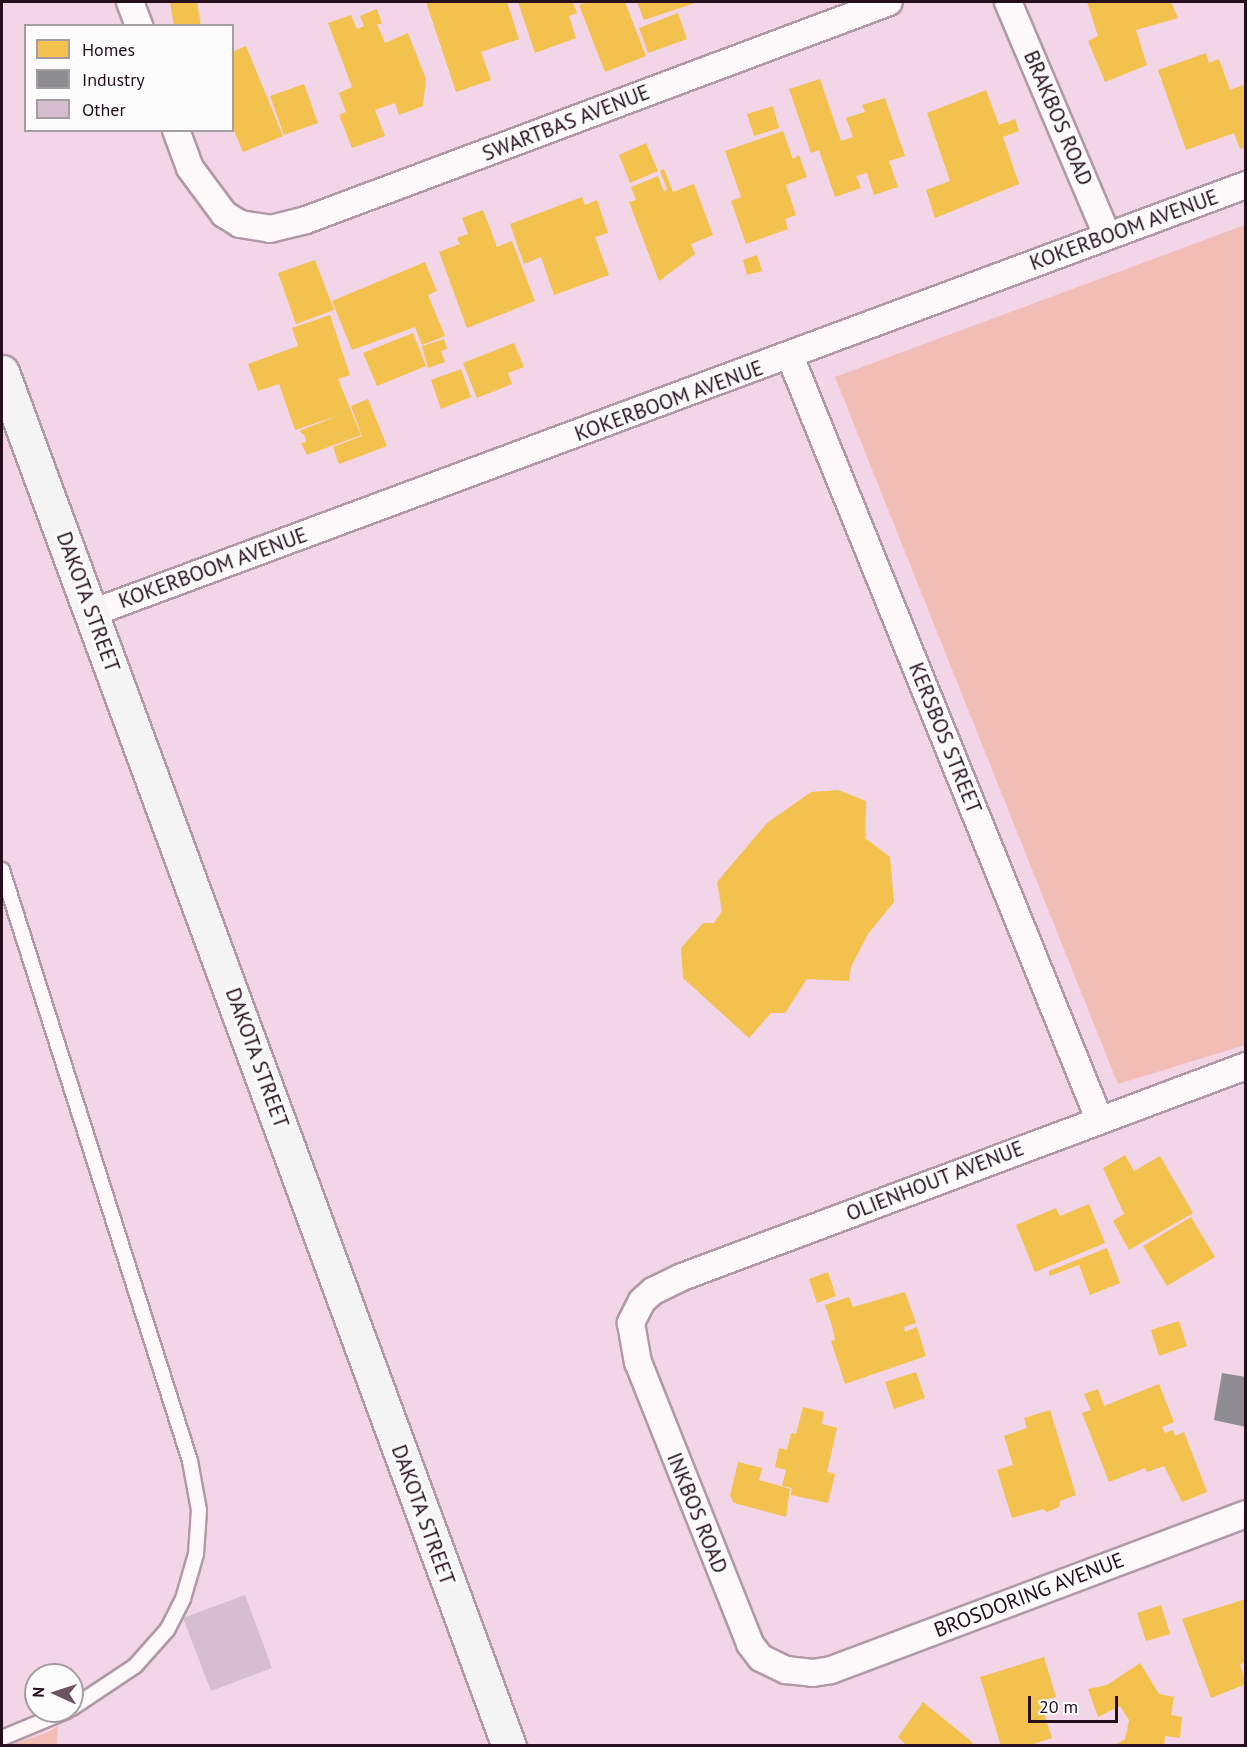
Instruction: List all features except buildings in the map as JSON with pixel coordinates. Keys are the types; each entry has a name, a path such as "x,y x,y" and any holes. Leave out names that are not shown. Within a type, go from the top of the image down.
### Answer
{"street":[{"path":"130,2 138,24"},
{"name":"SWARTBAS AVENUE","path":"177,132 190,168 205,194 240,224 270,229 306,220 889,2"},
{"name":"BRAKBOS ROAD","path":"1008,2 1107,236"},
{"name":"KOKERBOOM AVENUE","path":"92,613 1245,186"},
{"name":"KERSBOS STREET","path":"790,356 1099,1119"},
{"name":"DAKOTA STREET","path":"2,372 509,1746"},
{"name":"OLIENHOUT AVENUE","path":"635,1312 653,1291 682,1277 1245,1066"},
{"name":"INKBOS ROAD","path":"635,1312 631,1335 638,1362 750,1644 772,1665 813,1673"},
{"name":"BROSDORING AVENUE","path":"813,1673 1245,1514"}],"lane":[{"path":"2,870 190,1461 199,1510 196,1554 183,1599 167,1630 135,1666 84,1700"},
{"path":"2,1738 38,1723"}],"shaded area":[{"path":"1245,225 1245,1045 1118,1084 835,377"},
{"path":"58,1726 57,1745 10,1745 46,1733"}]}
